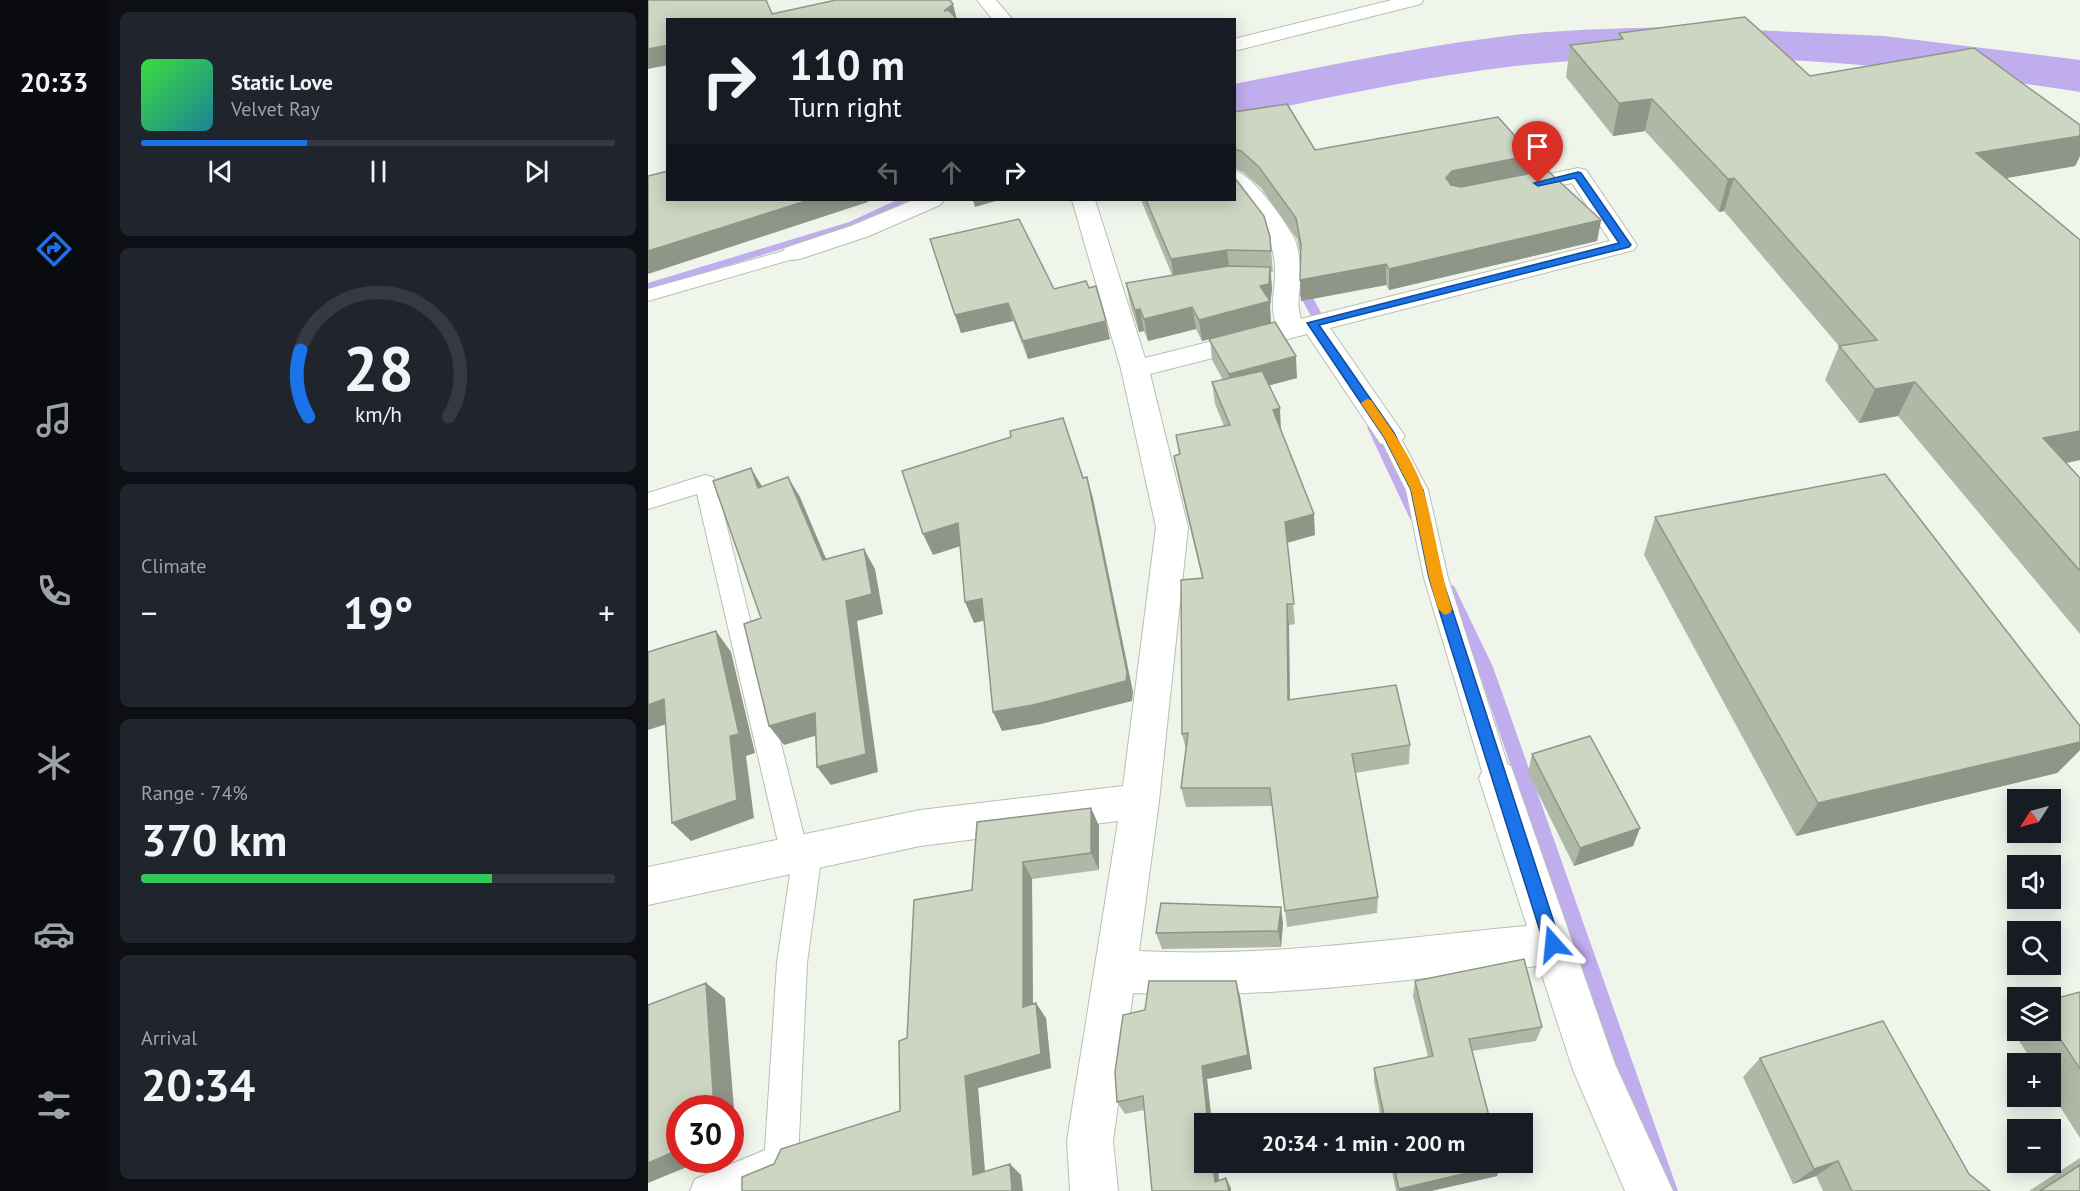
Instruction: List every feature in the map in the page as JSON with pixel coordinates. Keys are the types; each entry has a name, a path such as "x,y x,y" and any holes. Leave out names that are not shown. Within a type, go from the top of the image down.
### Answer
{"street":[{"path":"986,0 1002,18"},
{"path":"1236,44 1414,0"},
{"path":"1136,369 1626,245 1578,175 1491,193"},
{"path":"1236,179 1258,203 1283,241 1288,269 1275,280 1284,307 1302,326 1390,436"},
{"path":"794,253 860,231 930,201"},
{"path":"1083,201 1125,297 1136,369 1172,527 1140,801 1090,1141 1094,1191"},
{"path":"1498,778 1595,1070 1649,1191"},
{"path":"648,886 920,828 1140,801"},
{"path":"1115,971 1189,975 1315,967 1553,944"}],"lane":[{"path":"648,296 794,253"},
{"path":"1390,436 1417,490 1436,578 1498,778"},
{"path":"648,501 705,483 801,853 792,963 781,1160 707,1191"}],"building":[{"path":"648,0 766,0 772,14 836,0 950,0 953,4 944,11 948,10 956,18 666,18 666,45 648,49"},
{"path":"1745,17 1810,76 1974,48 2080,125 2080,136 1976,153 2080,240 2080,431 2043,438 2080,478 2080,571 1915,382 1875,389 1839,346 1877,340 1734,178 1728,179 1652,99 1619,103 1570,45 1623,39 1619,33"},
{"path":"1287,104 1315,150 1498,117 1532,155 1452,171 1446,178 1451,185 1461,187 1547,170 1601,220 1389,269 1386,264 1300,280 1301,244 1296,218 1259,167 1241,151 1236,150 1236,112"},
{"path":"666,172 666,201 806,201 648,251 648,176"},
{"path":"1236,180 1264,216 1271,251 1227,250 1171,259 1146,201 1236,201"},
{"path":"1019,219 1054,289 1086,281 1089,288 1096,286 1106,321 1023,341 1008,303 955,315 930,239"},
{"path":"1228,266 1270,267 1269,284 1260,286 1270,301 1199,320 1192,307 1144,319 1140,309 1135,310 1126,283"},
{"path":"1275,322 1296,356 1229,374 1209,339"},
{"path":"1262,371 1280,408 1273,410 1314,514 1285,522 1294,604 1287,604 1288,700 1396,685 1410,745 1352,754 1378,897 1285,911 1270,788 1181,788 1188,733 1182,734 1181,580 1203,578 1174,456 1180,454 1176,435 1230,425 1212,382"},
{"path":"1063,418 1083,478 1087,477 1127,672 1126,681 1033,705 993,712 982,599 965,602 958,523 923,534 902,471 1011,437 1010,431"},
{"path":"751,468 758,488 788,477 823,560 864,549 872,594 846,601 866,754 817,767 815,713 769,726 744,624 761,618 713,481"},
{"path":"1885,474 2080,726 2080,742 1818,803 1655,517"},
{"path":"716,631 739,734 730,736 737,800 672,823 664,699 648,705 648,652"},
{"path":"1590,736 1640,828 1580,848 1532,754"},
{"path":"1091,808 1091,853 1023,862 1023,1007 1036,1003 1041,1054 965,1076 973,1175 1010,1164 1012,1191 742,1191 742,1177 774,1164 781,1149 900,1111 899,1041 907,1038 914,900 972,890 977,822"},
{"path":"1161,903 1281,907 1278,931 1156,933"},
{"path":"1524,959 1542,1027 1469,1039 1488,1113 1384,1113 1374,1068 1433,1056 1415,981"},
{"path":"1149,981 1236,981 1248,1055 1202,1066 1207,1113 1194,1113 1194,1173 1214,1173 1215,1182 1226,1178 1229,1191 1152,1191 1143,1096 1117,1102 1115,1072 1123,1015 1145,1010"},
{"path":"706,983 713,1095 666,1095 666,1155 648,1163 648,1005"},
{"path":"2080,992 2080,1069 2061,1040 2061,997"},
{"path":"1883,1021 1969,1174 1990,1191 1852,1191 1838,1161 1814,1169 1760,1058"},
{"path":"2080,1165 2080,1191 2040,1191"},
{"path":"1395,1173 1467,1173 1399,1189"}],"waterway":[{"path":"1236,101 1314,84 1475,56 1556,47 1622,43 1753,43 1819,46 1950,58 2080,76"},
{"path":"648,287 853,224 902,201"},
{"path":"1299,283 1326,333"},
{"path":"1374,427 1417,519"},
{"path":"1449,590 1485,667 1667,1191"}],"slow traffic":[{"path":"1367,403 1390,436 1417,490 1445,609"}],"route":[{"path":"1538,183 1578,175 1626,245 1313,323 1390,436 1417,490 1436,578 1498,778 1553,944"}]}
